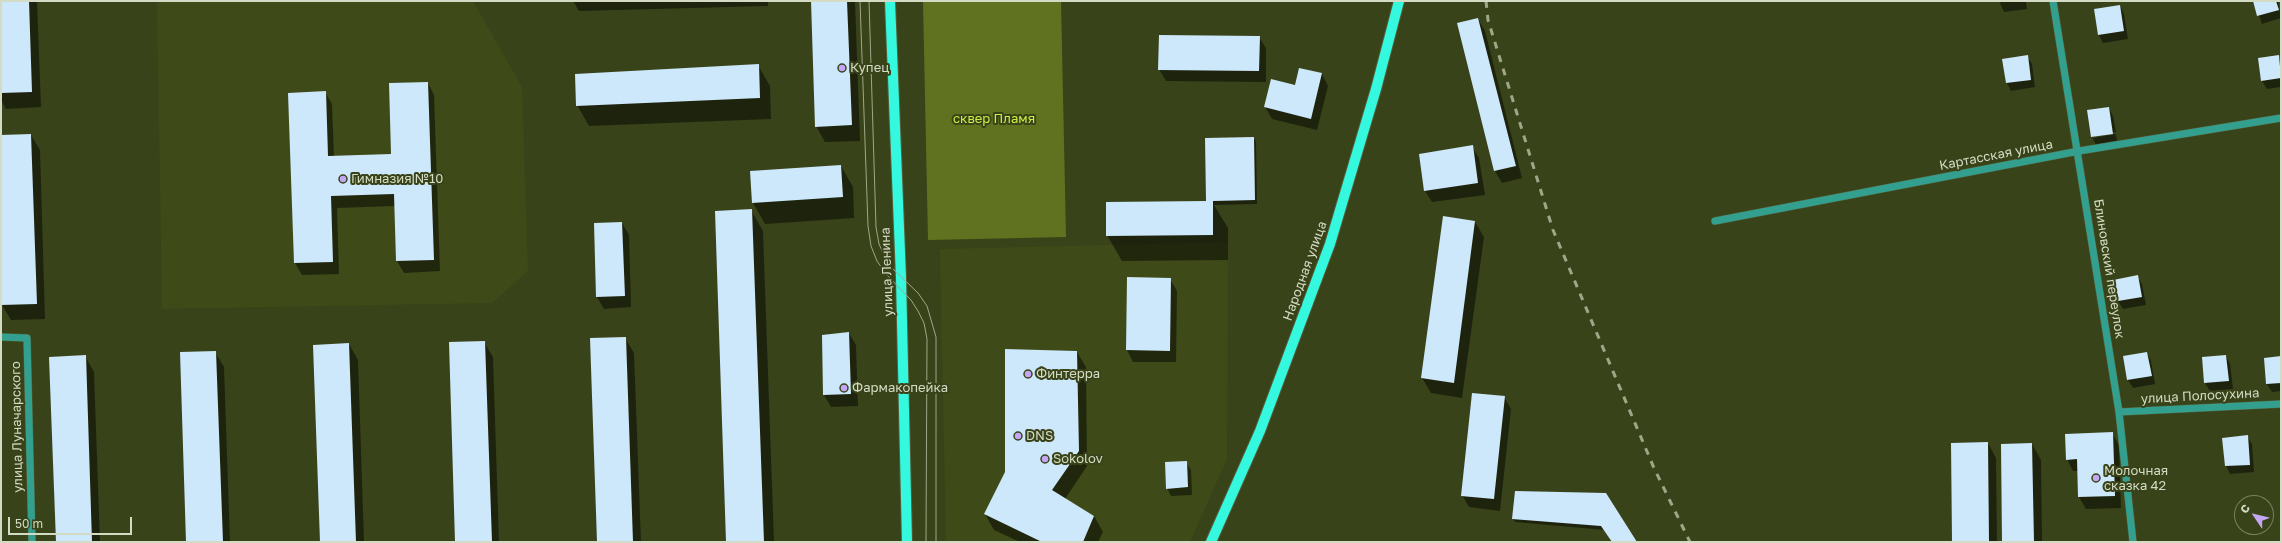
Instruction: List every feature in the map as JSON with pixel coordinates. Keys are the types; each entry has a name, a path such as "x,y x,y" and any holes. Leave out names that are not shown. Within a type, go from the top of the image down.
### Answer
{"main road":[{"name":"улица Ленина","path":"890,1 901,278 907,542"},
{"name":"Народная улица","path":"1211,542 1260,431 1330,244 1376,90 1399,1"}],"street":[{"name":"Блиновский переулок","path":"2054,1 2079,151 2119,412 2133,542"},
{"name":"Картасская улица","path":"1715,221 2079,151 2281,118"},
{"name":"улица Луначарского","path":"1,337 27,338 32,542"},
{"name":"улица Полосухина","path":"2119,412 2281,404"}],"shaded area":[{"name":"Гимназия №10","path":"157,1 473,1 522,87 528,271 492,303 162,309"},
{"path":"1228,242 1227,459 1190,542 946,542 940,249"}],"green space":[{"name":"сквер Пламя","path":"923,1 1061,1 1066,237 928,240"}],"building":[{"path":"1,1 29,1 32,92 1,93"},
{"path":"811,1 847,1 852,125 815,127"},
{"path":"2253,1 2276,1 2279,10 2257,16"},
{"path":"2120,5 2124,31 2098,35 2094,9"},
{"path":"1478,18 1516,166 1494,171 1457,23"},
{"path":"1159,35 1260,36 1259,71 1158,70"},
{"path":"2028,55 2031,80 2006,83 2002,59"},
{"path":"2279,55 2281,78 2261,81 2258,58"},
{"path":"759,64 760,98 576,106 575,74"},
{"path":"1299,68 1322,73 1311,119 1264,107 1271,79 1295,85"},
{"path":"428,82 434,260 396,261 394,194 331,196 333,262 294,263 288,93 326,91 328,156 391,154 389,83"},
{"path":"2109,107 2113,134 2091,137 2087,110"},
{"path":"31,134 37,304 1,305 1,135"},
{"path":"1254,137 1255,200 1213,201 1213,235 1106,236 1106,202 1206,201 1205,138"},
{"path":"1473,145 1478,183 1424,191 1419,154"},
{"path":"841,165 843,197 752,203 750,171"},
{"path":"752,209 764,542 726,542 715,211"},
{"path":"1443,216 1475,221 1454,383 1421,378"},
{"path":"622,222 625,296 596,297 594,223"},
{"path":"2138,275 2142,297 2118,301 2113,280"},
{"path":"1127,277 1171,278 1170,351 1126,350"},
{"path":"849,332 851,394 823,395 822,335"},
{"path":"626,337 633,542 597,542 590,338"},
{"path":"485,341 492,542 455,542 449,342"},
{"path":"349,343 356,542 320,542 313,345"},
{"path":"1005,349 1077,351 1079,451 1052,490 1094,516 1083,542 1042,542 984,514 1005,472"},
{"path":"216,351 223,542 186,542 180,352"},
{"path":"2147,352 2152,376 2127,380 2123,356"},
{"path":"86,355 92,542 56,542 49,357"},
{"path":"2226,355 2229,381 2204,383 2202,357"},
{"path":"2281,356 2281,383 2266,384 2264,358"},
{"path":"1472,393 1505,396 1494,499 1461,496"},
{"name":"Молочная сказка 42","path":"2113,432 2115,496 2078,497 2077,459 2066,460 2065,434"},
{"path":"2248,435 2250,465 2225,466 2222,438"},
{"path":"1988,442 1989,542 1952,542 1951,443"},
{"path":"2032,443 2034,542 2002,542 2001,444"},
{"path":"1187,461 1188,487 1166,489 1165,462"},
{"path":"1515,491 1606,493 1637,542 1612,542 1601,526 1512,519"}],"tram line":[{"path":"860,1 868,226 871,246 877,261 886,274 911,300 918,311 924,323 927,339 926,542"},
{"path":"869,1 876,227 879,244 888,264 918,293 927,306 936,337 936,542"}],"railway":[{"path":"1486,1 1488,20 1553,230 1654,468 1690,542"}],"place":[{"name":"Купец","path":"842,68"},
{"name":"Гимназия №10","path":"343,179"},
{"name":"Финтерра","path":"1028,374"},
{"name":"Фармакопейка","path":"844,388"},
{"name":"DNS","path":"1018,436"},
{"name":"Sokolov","path":"1045,459"},
{"name":"Молочная сказка 42","path":"2096,478"}]}
